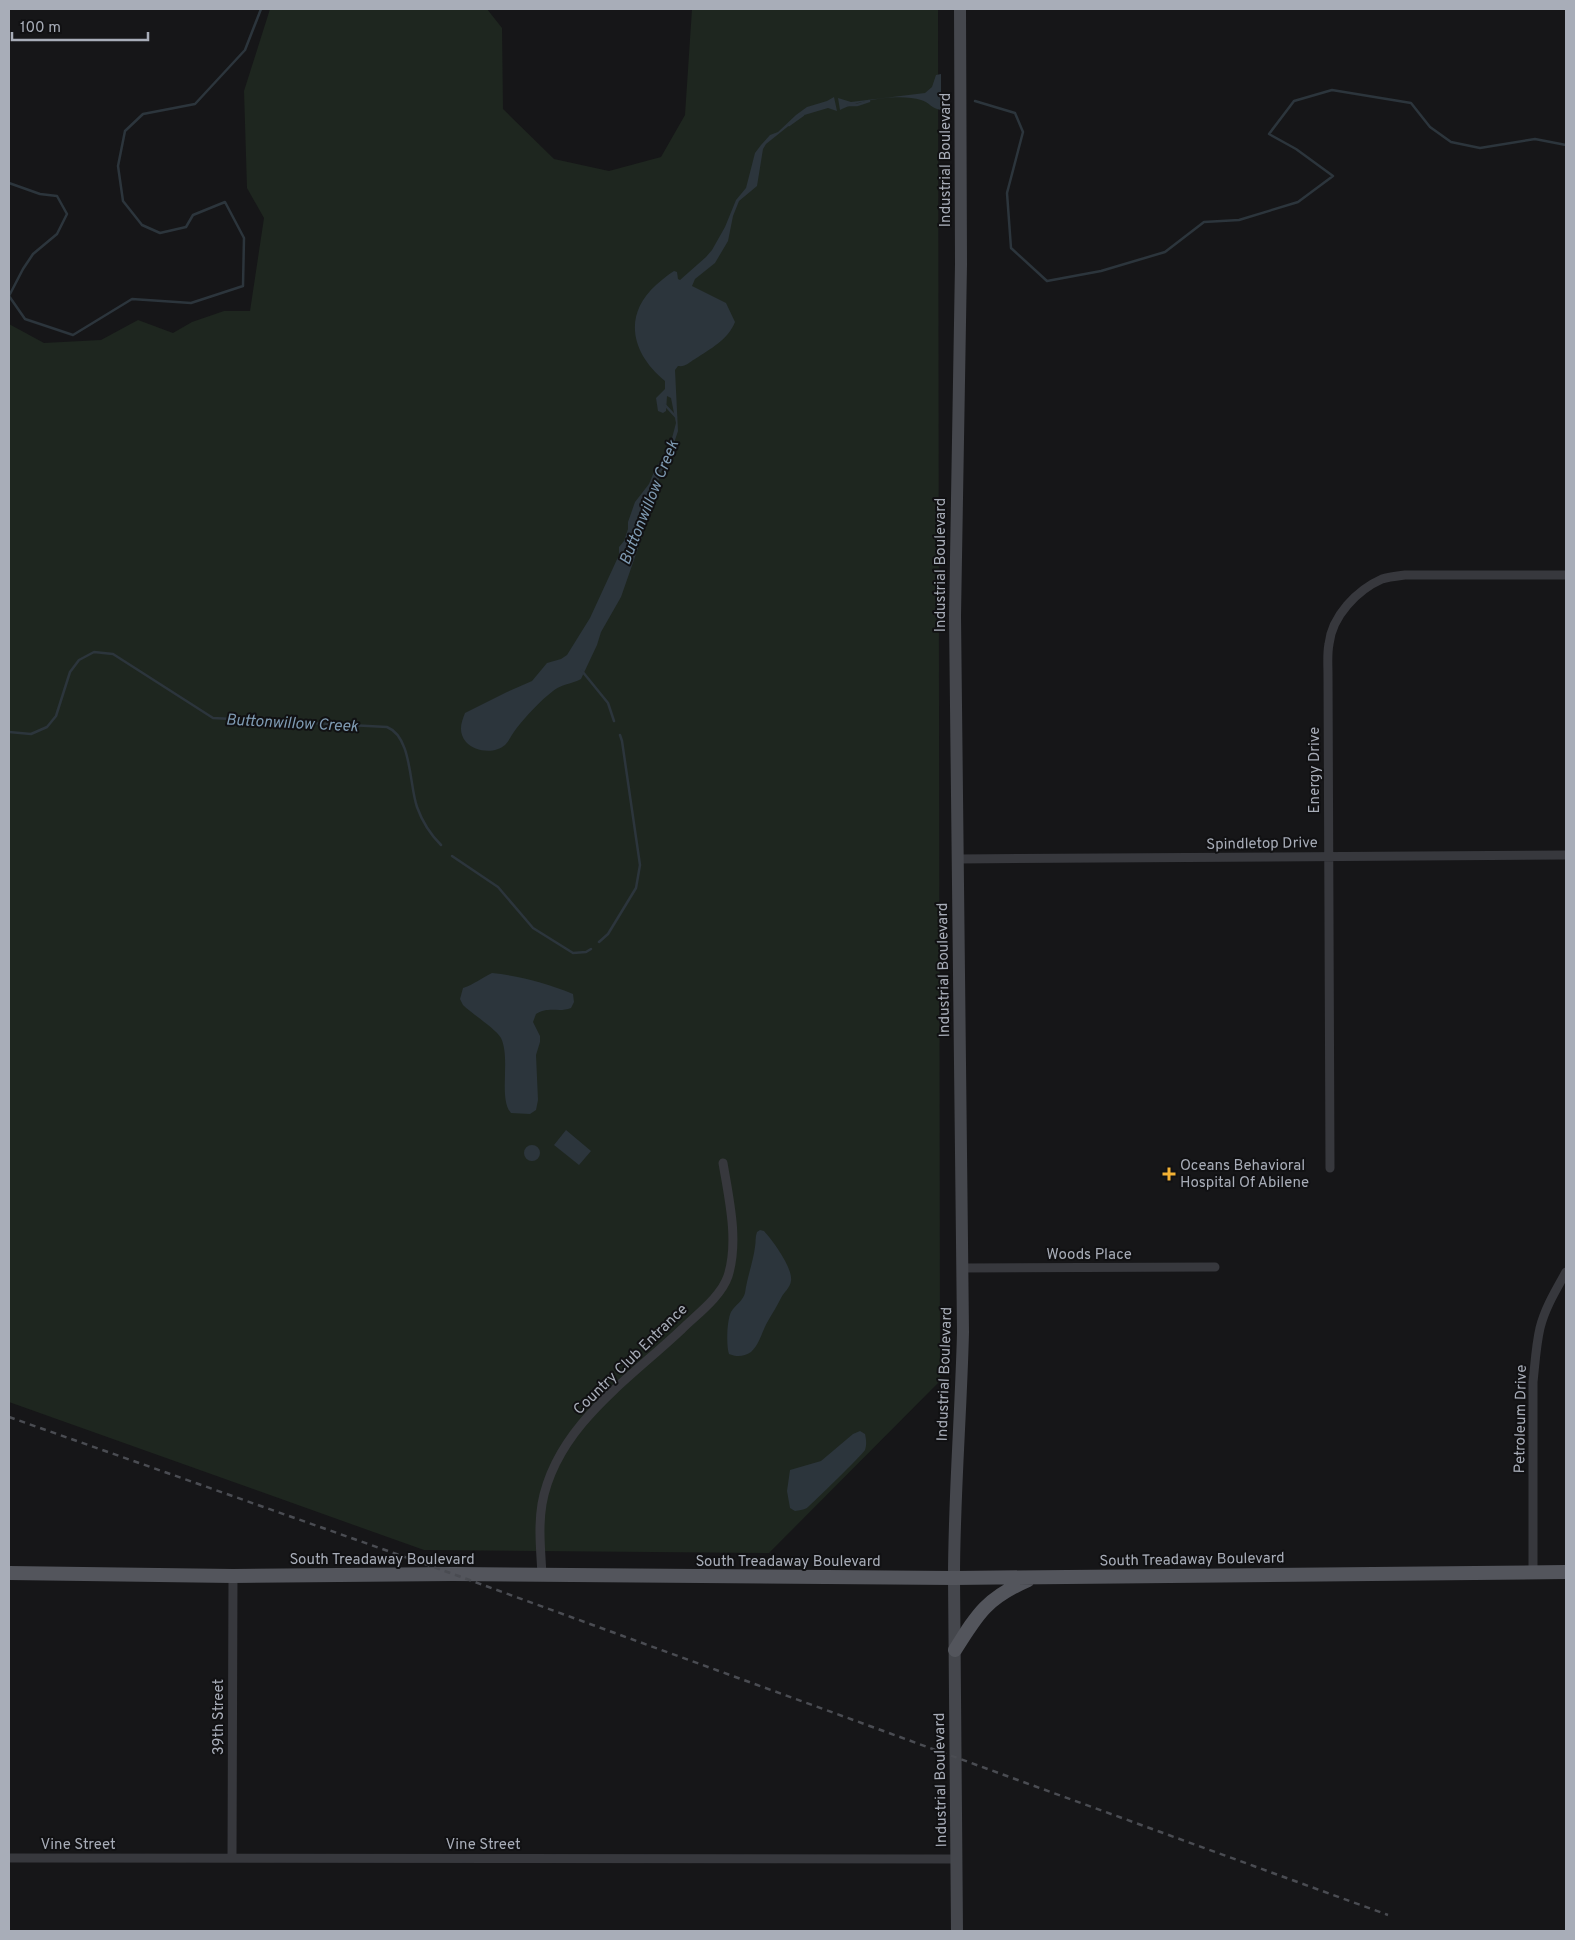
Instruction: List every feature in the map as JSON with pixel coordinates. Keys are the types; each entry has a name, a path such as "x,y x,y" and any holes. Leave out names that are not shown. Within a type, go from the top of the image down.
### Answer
{"main road":[{"name":"Industrial Boulevard","path":"957,1931 954,1578 957,1452 963,1332 955,616 961,264 960,9"},
{"name":"South Treadaway Boulevard","path":"9,1573 233,1576 453,1574 954,1578 1566,1572"},
{"path":"955,1650 979,1613 1004,1591 1035,1577"}],"street":[{"name":"Energy Drive","path":"1330,1168 1329,642 1335,623 1342,611 1360,593 1382,579 1404,574 1566,574"},
{"name":"Spindletop Drive","path":"958,858 1566,855"},
{"name":"Country Club Entrance","path":"542,1576 540,1532 542,1504 548,1481 563,1450 585,1420 614,1390 716,1295 727,1278 731,1263 732,1246 728,1195 723,1163"},
{"name":"Woods Place","path":"963,1268 1215,1267"},
{"name":"Petroleum Drive","path":"1533,1572 1533,1382 1536,1353 1540,1326 1552,1297 1566,1272"},
{"name":"39th Street","path":"232,1858 233,1576"},
{"name":"Vine Street","path":"9,1858 957,1859"}],"shaded area":[{"path":"270,9 487,9 502,28 503,109 554,159 609,171 661,157 685,115 692,9 938,9 940,1381 769,1553 424,1550 9,1402 9,324 44,343 101,340 138,320 173,333 192,322 224,311 250,311 264,218 247,188 244,91"}],"water":[{"path":"941,74 941,110 921,100 892,97 925,93 932,87 936,75"},
{"path":"834,97 837,111 828,108 801,116 766,144 763,149 757,186 739,201 733,216 728,241 715,263 695,279 692,286 726,303 735,322 728,334 718,343 687,364 678,366 675,370 678,431 668,461 659,475 658,490 621,597 601,632 581,679 559,687 548,695 529,714 501,748 485,751 474,748 466,742 462,735 461,724 465,713 532,681 547,663 567,655 590,618 619,555 619,547 624,541 635,502 649,484 656,467 664,457 671,442 676,423 671,398 667,396 666,411 663,413 658,411 656,398 665,389 665,381 645,359 639,347 635,334 638,309 645,297 656,285 674,271 677,272 678,279 680,280 712,250 725,227 736,200 746,188 755,153 770,135 778,132 807,107"},
{"path":"838,98 851,102 888,98 857,103 840,110"},
{"path":"492,973 533,980 573,994 574,1002 571,1008 541,1012 536,1014 533,1022 540,1036 540,1042 536,1055 538,1100 536,1110 530,1114 511,1113 505,1098 505,1056 501,1038 463,1005 460,999 463,988"},
{"path":"566,1130 591,1151 579,1165 554,1145"},
{"path":"532,1145 538,1147 540,1153 538,1159 532,1161 526,1159 524,1153 526,1147"},
{"path":"760,1230 764,1231 782,1255 789,1269 791,1281 754,1349 746,1355 734,1356 729,1354 728,1350 729,1321 731,1312 745,1293 754,1253 756,1234"},
{"path":"860,1431 865,1434 865,1450 807,1508 795,1511 790,1508 787,1491 790,1470 821,1461 853,1434"}],"waterway":[{"path":"9,183 40,194 57,196 67,214 57,234 33,254 9,296 25,319 73,335 132,299 191,303 243,286 244,238 225,202 193,215 186,227 160,233 142,225 123,201 118,166 125,131 143,114 195,104 245,50 261,9"},
{"name":"Buttonwillow Creek","path":"975,101 1015,113 1023,132 1007,193 1011,248 1047,281 1101,271 1165,252 1204,222 1239,220 1298,202 1333,176 1296,149 1269,134 1294,101 1332,90 1411,103 1430,127 1451,142 1480,148 1535,139 1566,145"},
{"name":"Buttonwillow Creek","path":"939,100 948,100"},
{"name":"Buttonwillow Creek","path":"848,105 857,105 869,101"},
{"name":"Buttonwillow Creek","path":"789,125 803,115"},
{"name":"Buttonwillow Creek","path":"665,405 676,417"},
{"name":"Buttonwillow Creek","path":"9,732 31,734 47,727 56,716 70,672 79,660 94,652 113,654 213,718 387,727 395,732 401,740 408,762 417,807 427,827 441,845"},
{"name":"Buttonwillow Creek","path":"582,671 608,703 614,721"},
{"name":"Buttonwillow Creek","path":"599,942 608,934 636,888 640,865 620,735"},
{"name":"Buttonwillow Creek","path":"452,856 498,887 533,928 573,953 586,952 591,949"}],"railway":[{"path":"9,1417 453,1574 1388,1915"}],"place":[{"name":"Oceans Behavioral Hospital Of Abilene","path":"1169,1174"}]}
